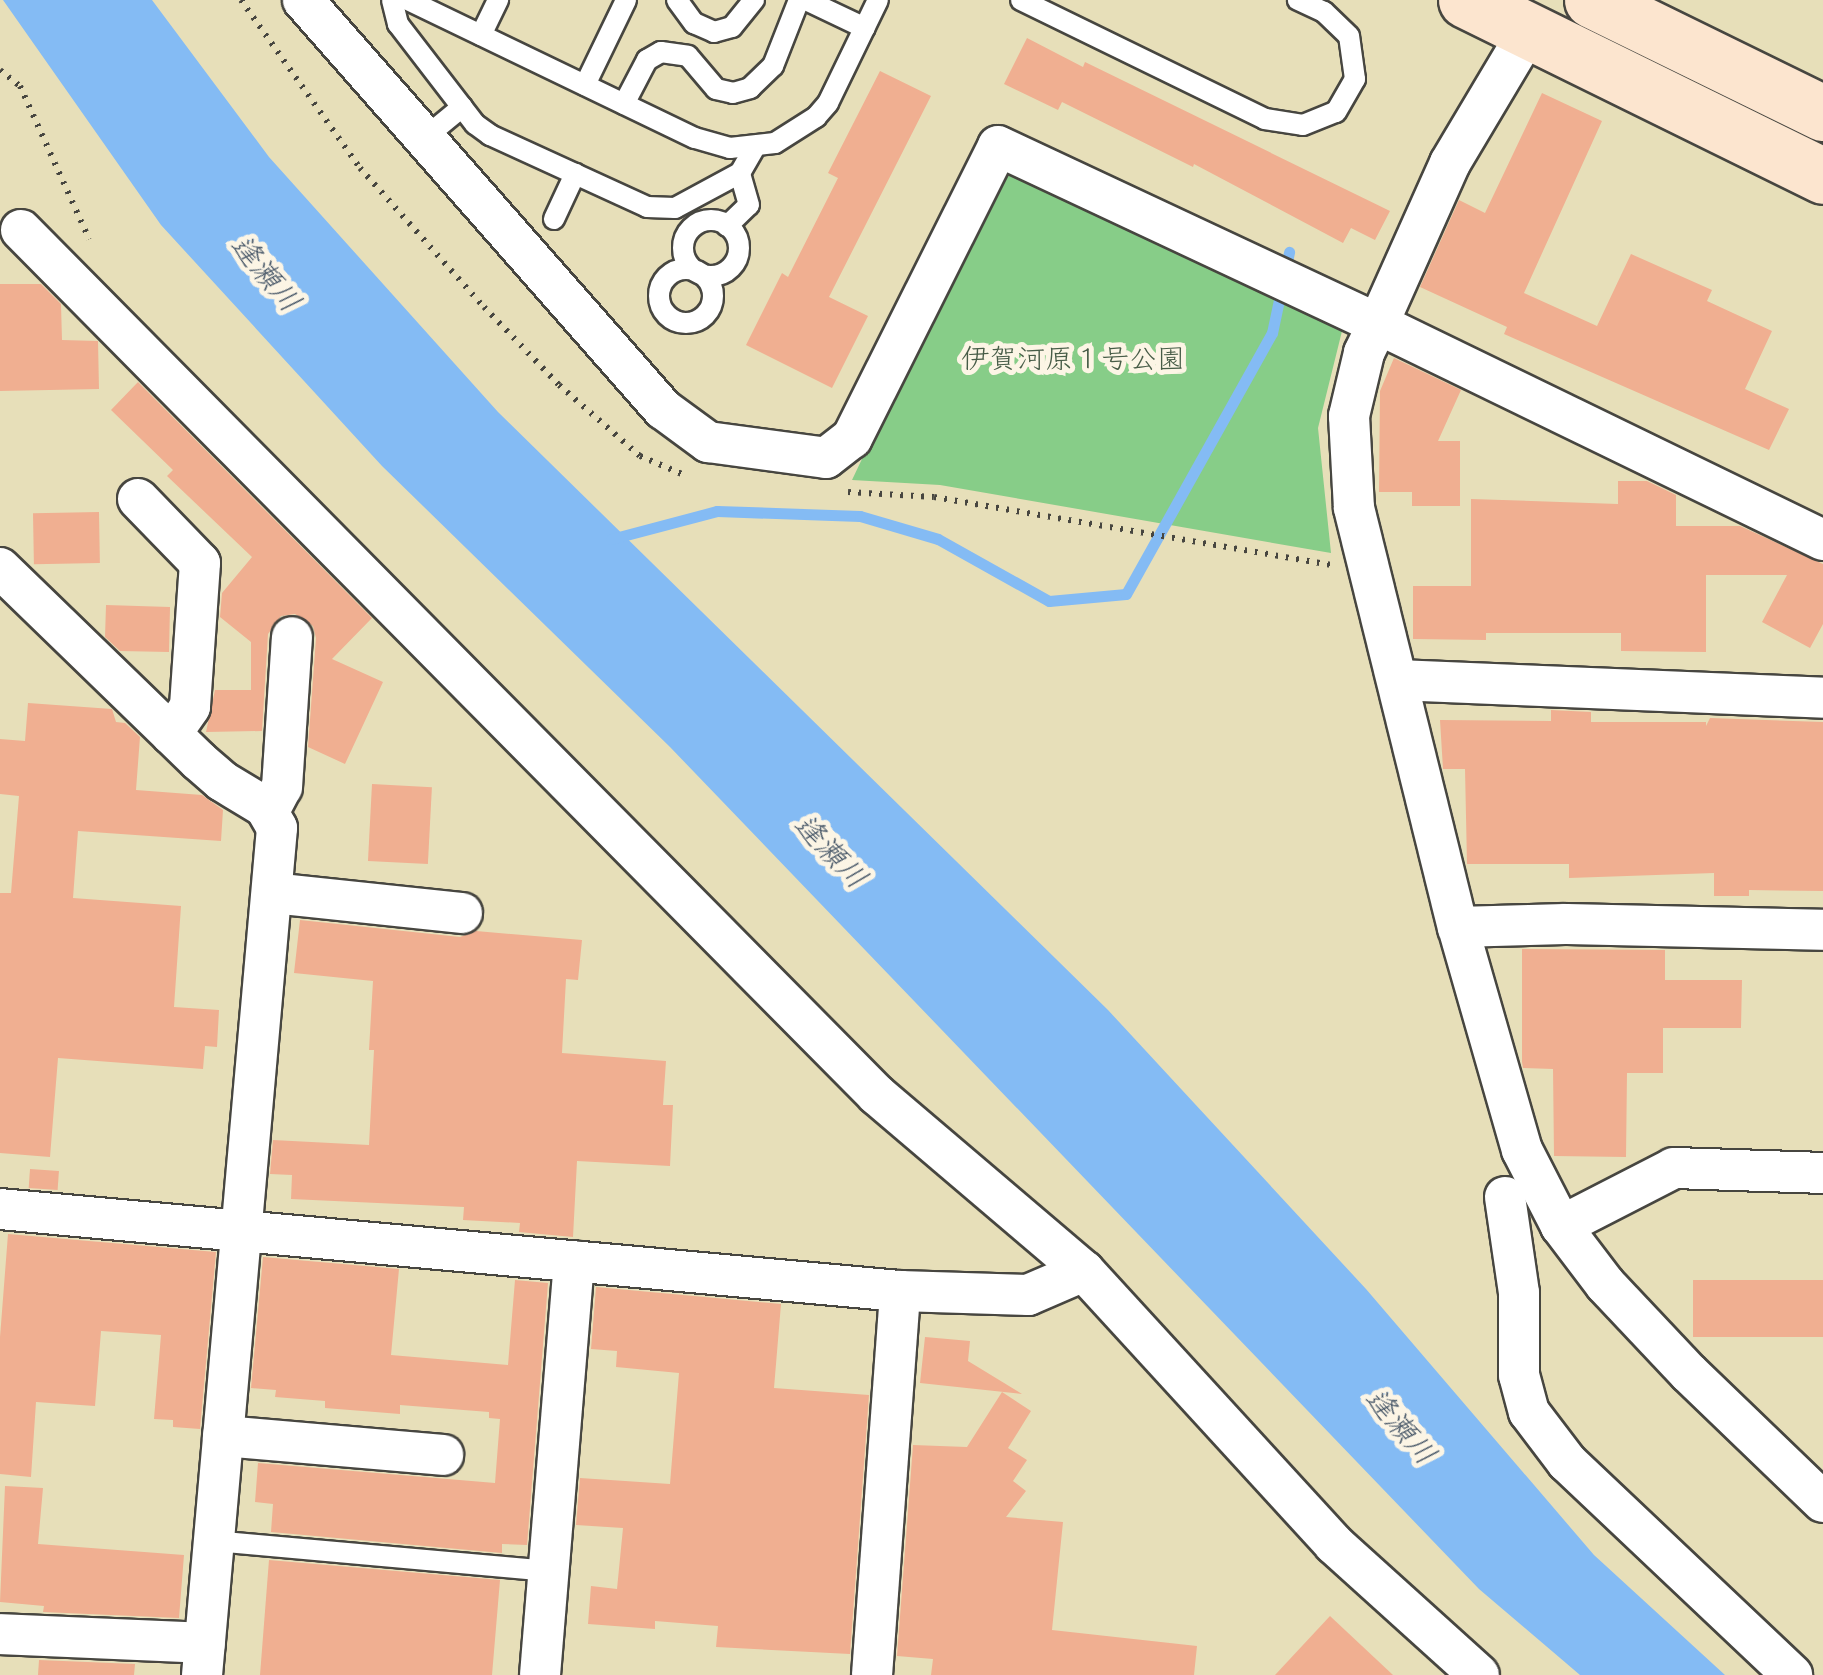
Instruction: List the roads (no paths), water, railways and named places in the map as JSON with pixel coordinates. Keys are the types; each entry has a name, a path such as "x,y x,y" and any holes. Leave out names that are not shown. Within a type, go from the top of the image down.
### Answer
{"street":[{"path":"303,0 662,409 708,442 826,458 852,438 998,146 1378,324 1823,540"},
{"path":"1466,0 1536,15 1823,176"},
{"path":"1592,0 1823,113"},
{"path":"1536,15 1450,163 1355,382 1348,446 1363,554 1458,927 1522,1150 1561,1226 1605,1284 1688,1373 1823,1502"},
{"path":"21,230 877,1095 1084,1272 1334,1544 1479,1675"},
{"path":"138,498 200,563 190,707 172,734"},
{"path":"0,568 222,781 269,810 278,828 203,1659 0,1634"},
{"path":"269,810 282,788 292,637"},
{"path":"1398,680 1823,698"},
{"path":"272,893 462,913"},
{"path":"1458,927 1565,924 1823,930"},
{"path":"1561,1226 1674,1168 1823,1173"},
{"path":"1506,1197 1519,1293 1519,1375 1529,1412 1567,1462 1792,1675"},
{"path":"0,1209 242,1228 900,1292 1028,1295 1084,1272"},
{"path":"540,1675 574,1262"},
{"path":"872,1675 900,1292"},
{"path":"223,1436 444,1455"}],"lane":[{"path":"481,35 498,0"},
{"path":"585,86 626,0"},
{"path":"677,0 694,24 714,32 732,27 754,0"},
{"path":"624,104 647,60 662,52 688,56 716,89 733,93 750,88 774,66 802,0 864,28"},
{"path":"755,147 740,173 674,208 656,210 490,135 462,106 398,24 407,1 695,138 730,148 755,147 775,143 816,117 828,103 878,0"},
{"path":"1021,0 1265,119 1303,125 1336,112 1355,79 1349,36 1324,12 1298,0"},
{"path":"422,140 462,106"},
{"path":"728,226 749,205 740,173"},
{"path":"554,218 575,174"},
{"path":"710,220 728,226 738,241 732,268 715,276 698,273 683,251 687,234 710,220"},
{"path":"214,1541 548,1571"}],"water":[{"name":"逢瀬川","path":"3,0 152,0 269,157 498,412 1108,1010 1366,1289 1594,1555 1725,1675 1580,1675 1479,1589 670,747 382,466 161,225"}],"waterway":[{"path":"611,539 717,511 860,516 938,539 1049,601 1126,594 1272,333 1289,252"}],"park label":[{"name":"伊賀河原１号公園","path":"1073,360"}]}
